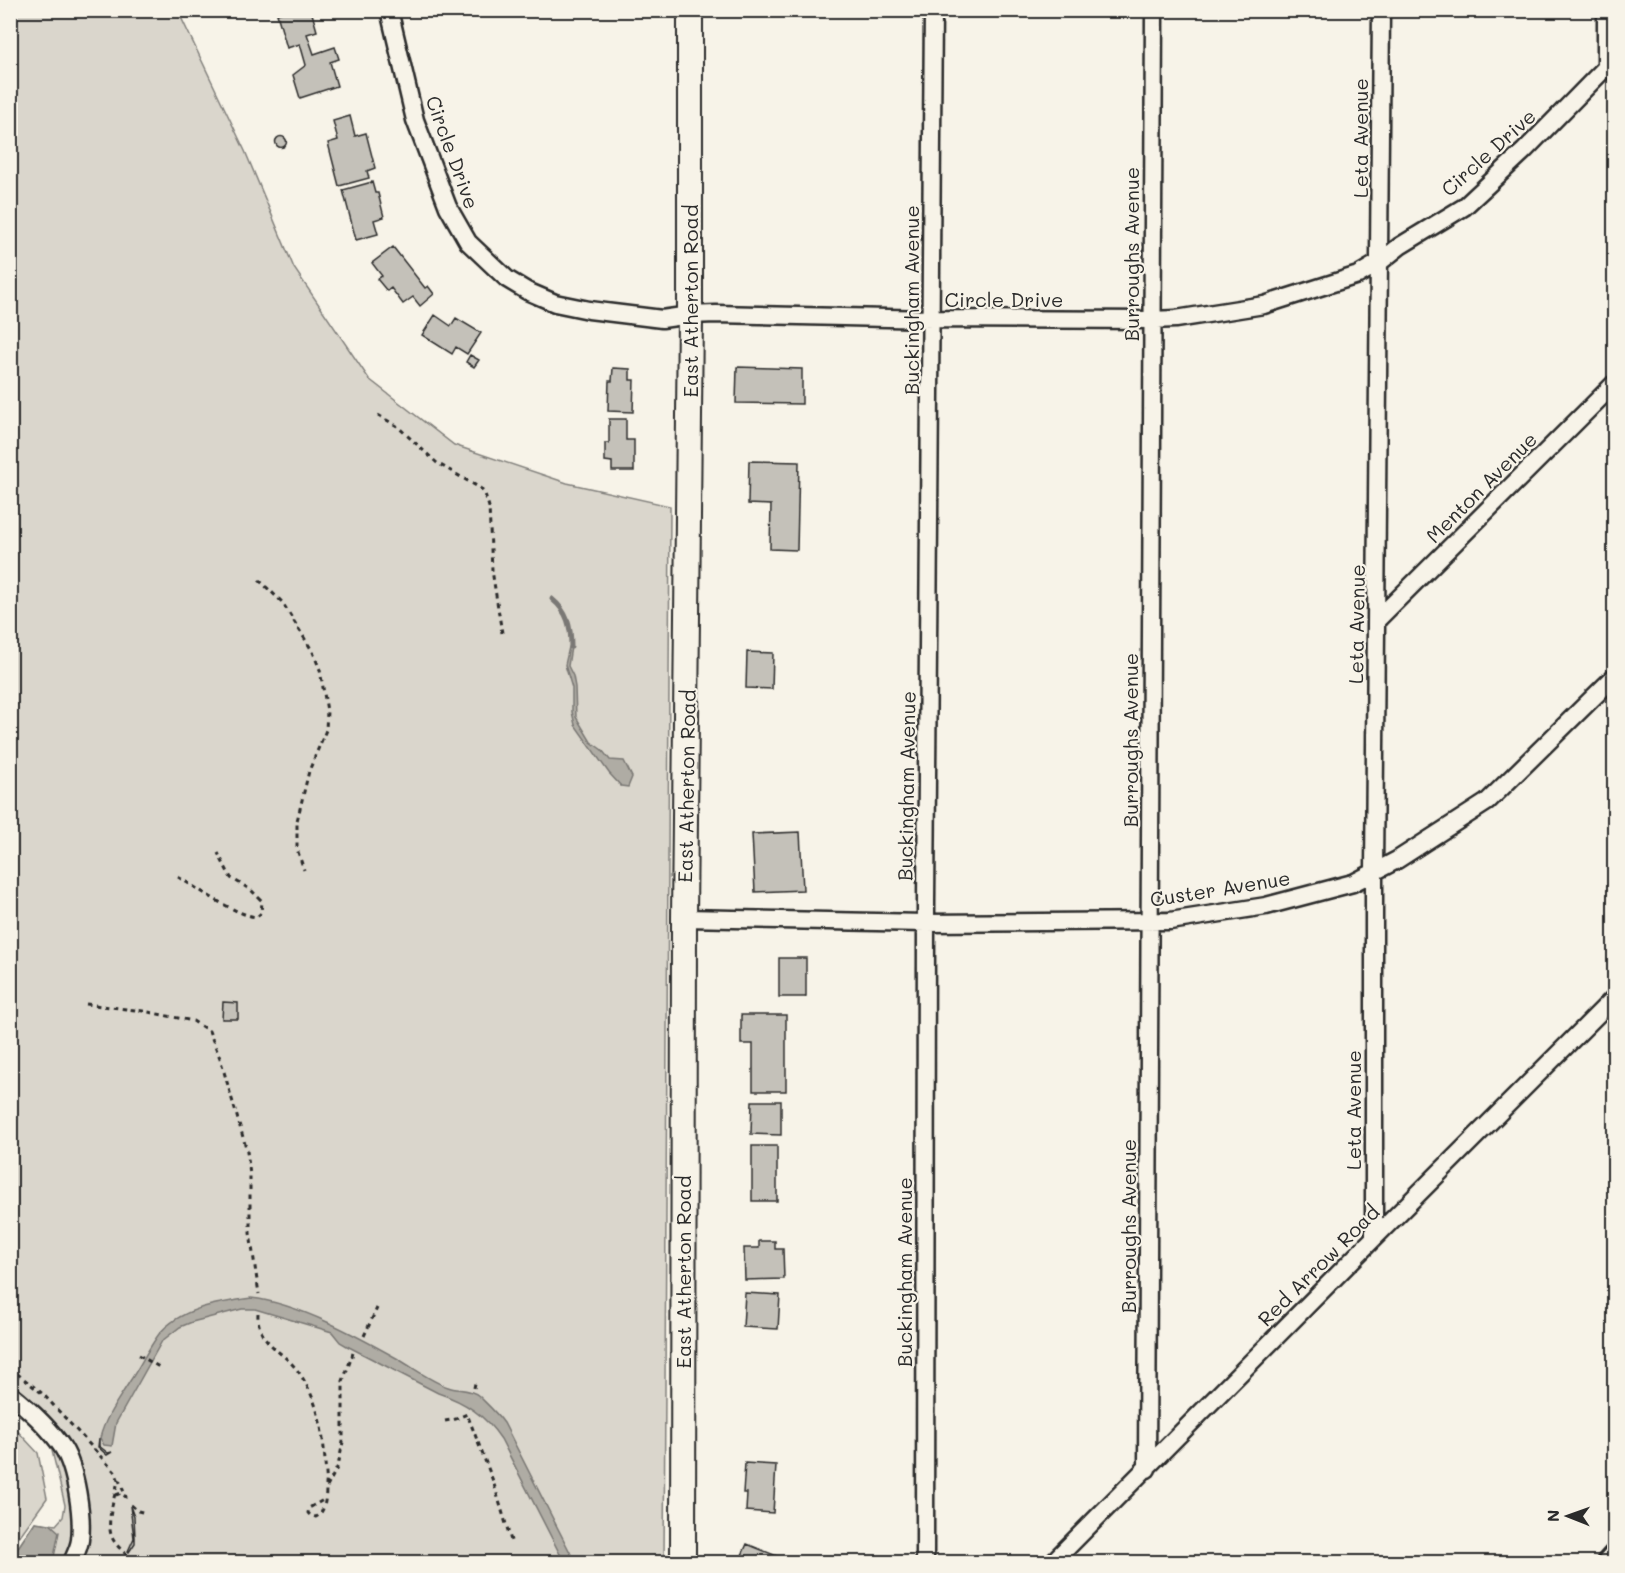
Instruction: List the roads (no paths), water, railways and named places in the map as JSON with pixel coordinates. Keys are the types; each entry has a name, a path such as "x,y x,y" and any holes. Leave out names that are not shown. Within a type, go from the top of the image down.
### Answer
{"street":[{"name":"Circle Drive","path":"389,10 415,120 448,207 468,242 507,279 555,303 589,310 662,319 690,315 1151,320 1176,319 1264,305 1358,275 1464,207 1524,151 1610,64"},
{"name":"East Atherton Road","path":"683,1563 684,918 690,315 690,10"},
{"name":"Buckingham Avenue","path":"925,1563 926,923 933,10"},
{"name":"Burroughs Avenue","path":"1147,1469 1154,10"},
{"name":"Leta Avenue","path":"1374,1238 1374,872 1381,10"},
{"path":"1606,10 1610,64"},
{"name":"Menton Avenue","path":"1377,620 1614,384"},
{"name":"Custer Avenue","path":"684,918 926,923 1170,921 1266,906 1353,883 1397,860 1486,802 1614,677"},
{"name":"Red Arrow Road","path":"1053,1563 1614,998"},
{"path":"10,1394 33,1413 64,1450 80,1516 80,1542 72,1563"},
{"path":"1605,1563 1614,1552"}],"waterway":[{"path":"552,599 562,609 568,620 571,647"}]}
